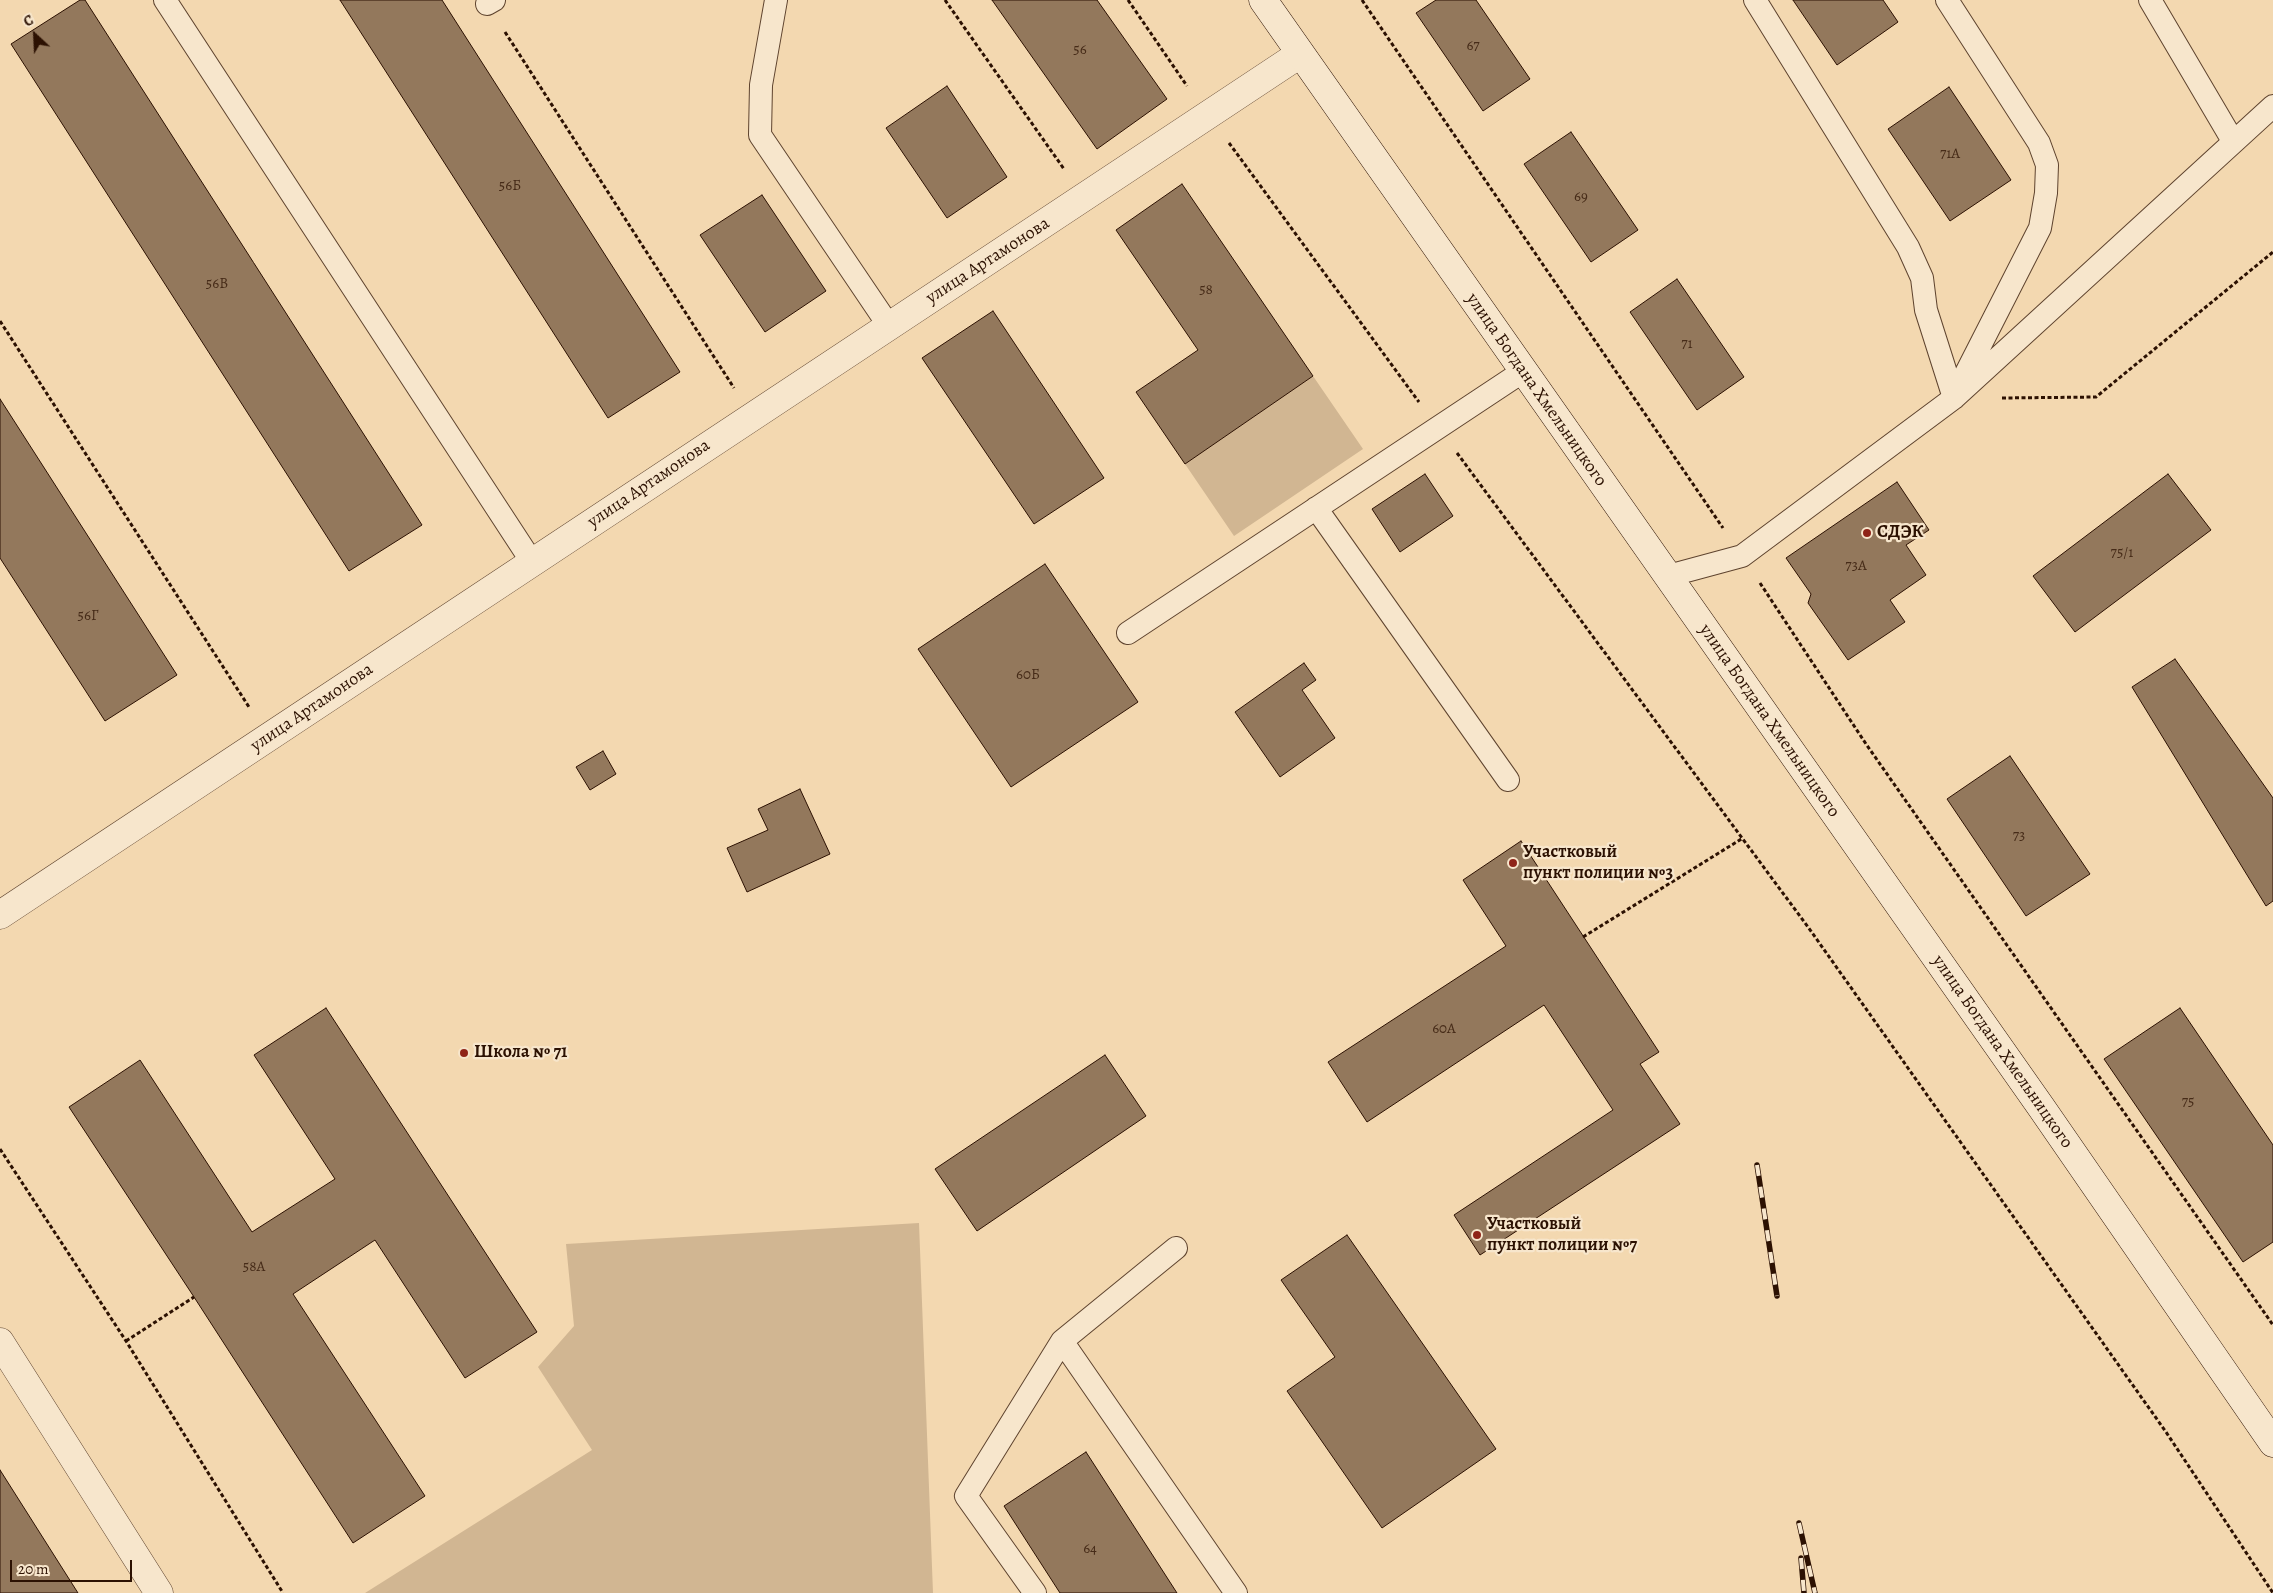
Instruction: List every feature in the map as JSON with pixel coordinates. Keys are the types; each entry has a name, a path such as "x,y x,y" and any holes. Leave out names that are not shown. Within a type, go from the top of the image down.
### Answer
{"street":[{"name":"улица Богдана Хмельницкого","path":"1263,0 1522,372 1668,576 2047,1115 2273,1444"},
{"name":"улица Артамонова","path":"0,915 1300,54"},
{"path":"0,1342 159,1593"}],"lane":[{"path":"165,0 532,562"},
{"path":"776,0 760,86 760,135 888,326"},
{"path":"1755,0 1908,247 1922,278 1926,310 1954,398"},
{"path":"1947,0 2039,143 2047,165 2046,192 2040,228 1954,398"},
{"path":"2150,0 2233,141"},
{"path":"1668,576 1742,556 1954,398 2273,106"},
{"path":"1128,633 1522,372"},
{"path":"1316,508 1508,780"},
{"path":"1035,1593 966,1496 1062,1341 1176,1248"},
{"path":"1062,1341 1236,1593"}],"path":[{"path":"945,0 1084,198"},
{"path":"1128,0 1207,114 1743,838 2166,1432 2273,1593"},
{"path":"1362,0 1742,556 1866,744 2273,1325"},
{"path":"490,2 752,416"},
{"path":"1954,398 2031,399 2096,397 2273,252"},
{"path":"0,321 268,737"},
{"path":"1584,937 1743,838"},
{"path":"0,1149 126,1341 284,1593"},
{"path":"126,1341 194,1297"}],"shaded area":[{"path":"1313,376 1363,449 1234,536 1185,464"},
{"path":"919,1223 933,1593 365,1593 592,1450 538,1367 574,1326 566,1244"}],"building":[{"path":"80,0 85,0 422,525 349,571 11,44"},
{"path":"340,0 442,0 680,372 608,418"},
{"path":"992,0 1097,0 1167,99 1097,149"},
{"path":"1436,0 1476,0 1530,79 1483,111 1416,13"},
{"path":"1793,0 1883,0 1898,22 1837,65"},
{"path":"947,86 1007,177 947,218 886,128"},
{"path":"1949,87 2011,180 1950,221 1888,129"},
{"path":"1571,132 1638,230 1591,262 1524,164"},
{"path":"1182,184 1313,376 1185,464 1136,392 1198,350 1116,230"},
{"path":"762,195 826,291 765,332 700,235"},
{"path":"1677,279 1744,377 1697,410 1630,312"},
{"path":"993,311 1104,478 1034,524 922,358"},
{"path":"0,399 177,675 105,721 0,558"},
{"path":"1425,474 1453,516 1400,552 1372,509"},
{"path":"2168,474 2211,530 2075,632 2033,576"},
{"path":"1897,482 1929,530 1906,545 1926,575 1890,600 1905,622 1848,660 1808,603 1811,594 1786,558"},
{"path":"1045,564 1138,702 1011,787 918,649"},
{"path":"2175,659 2273,798 2273,901 2266,906 2132,687"},
{"path":"1304,663 1316,680 1302,690 1335,738 1280,777 1235,712"},
{"path":"603,751 616,774 590,790 576,767"},
{"path":"2010,756 2090,874 2026,916 1947,799"},
{"path":"800,789 830,854 747,892 727,848 768,830 758,809"},
{"path":"1521,841 1659,1052 1640,1064 1680,1124 1480,1255 1454,1215 1613,1110 1544,1005 1367,1122 1328,1062 1506,946 1463,880"},
{"path":"326,1008 537,1332 465,1378 375,1240 293,1294 425,1496 353,1543 69,1107 140,1060 252,1232 335,1179 254,1055"},
{"path":"2180,1008 2273,1145 2273,1242 2243,1262 2104,1059"},
{"path":"1105,1055 1146,1116 977,1231 935,1169"},
{"path":"1347,1235 1496,1449 1382,1528 1287,1391 1335,1357 1281,1280"},
{"path":"1086,1452 1177,1593 1060,1593 1004,1506"},
{"path":"0,1470 78,1593 0,1593"}],"railway":[{"path":"1757,1165 1777,1296"},
{"path":"1799,1523 1815,1593"},
{"path":"1801,1558 1804,1593"}],"place":[{"name":"СДЭК","path":"1867,533"},
{"name":"Участковый пункт полиции №3","path":"1513,863"},
{"name":"Школа № 71","path":"464,1053"},
{"name":"Участковый пункт полиции №7","path":"1477,1235"}]}
